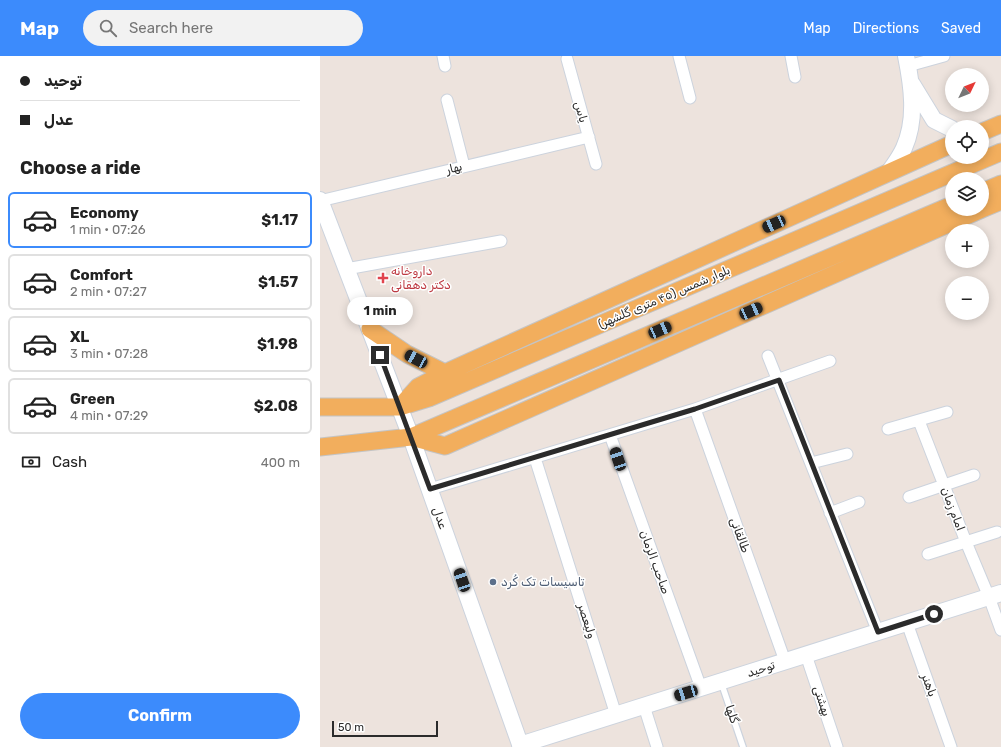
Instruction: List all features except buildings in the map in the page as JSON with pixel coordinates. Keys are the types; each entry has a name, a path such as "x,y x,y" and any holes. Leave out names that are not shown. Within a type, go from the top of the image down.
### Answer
{"main road":[{"path":"989,129 1001,124"},
{"path":"400,407 418,387 445,373 945,147"},
{"name":"بلوار شمس (۴۵ متری گلشهر)","path":"320,407 400,407 429,398 1001,152"},
{"path":"989,189 1001,184"},
{"path":"989,206 1001,201"},
{"path":"320,447 412,437 945,208"},
{"path":"412,437 445,446 966,216"},
{"path":"370,329 407,354 445,373"}],"street":[{"path":"679,56 690,98"},
{"path":"791,56 795,77"},
{"path":"889,172 904,149 909,133 912,112 912,83 907,61 944,56"},
{"name":"یاس","path":"567,59 596,164"},
{"path":"912,83 934,120 945,126"},
{"path":"447,100 464,166"},
{"name":"بهار","path":"320,201 589,137"},
{"name":"عدل","path":"320,201 412,437 518,746"},
{"path":"346,269 501,241"},
{"path":"768,356 779,380 878,632"},
{"path":"430,489 695,409 830,361"},
{"name":"طالقانی","path":"695,409 785,662"},
{"path":"888,429 947,412"},
{"name":"امام زمان","path":"919,421 966,542 995,595 1001,630"},
{"name":"صاحب الزمان","path":"610,435 700,688"},
{"path":"811,464 847,454"},
{"name":"ولیعصر","path":"535,458 616,715"},
{"path":"909,496 974,475"},
{"path":"830,513 859,502"},
{"path":"928,554 997,532"},
{"name":"توحید","path":"518,746 995,595"},
{"name":"باهنر","path":"906,623 950,747"},
{"name":"بهشتی","path":"806,655 837,747"},
{"path":"644,706 657,747"}],"lane":[{"name":"گلها","path":"721,682 742,747"}],"place":[{"name":"داروخانه دکتر دهقانی","path":"383,278"},
{"name":"تاسیسات تک کُرد","path":"493,582"}],"route":[{"path":"380,355 412,437 430,489 695,409 779,380 878,632 934,614"}]}
